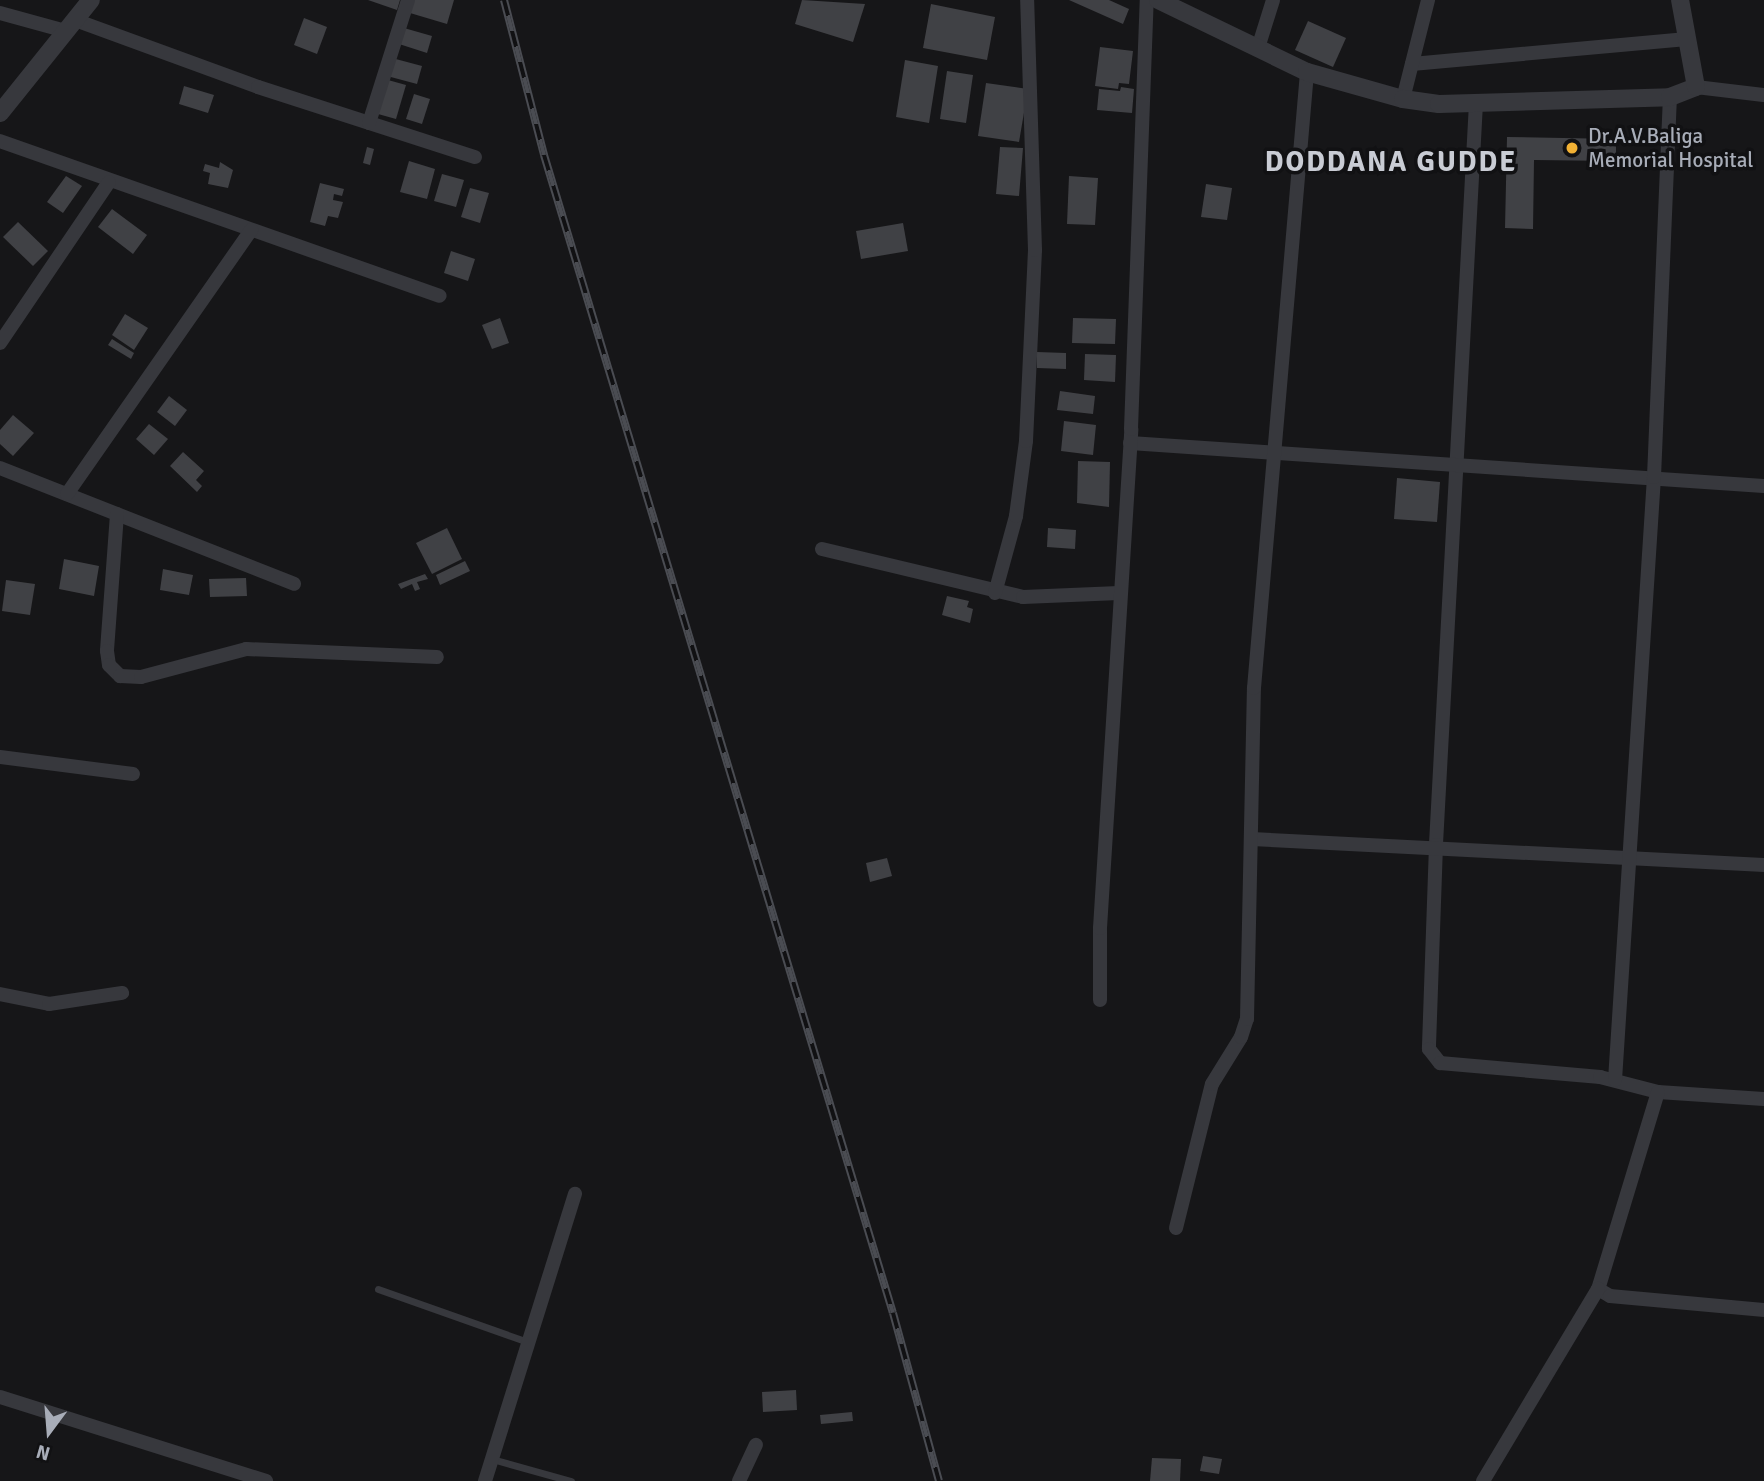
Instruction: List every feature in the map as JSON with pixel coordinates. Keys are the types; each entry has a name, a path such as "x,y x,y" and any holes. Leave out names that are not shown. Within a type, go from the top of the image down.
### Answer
{"street":[{"path":"0,113 91,0"},
{"path":"369,123 408,0"},
{"path":"995,593 1021,493 1026,441 1035,250 1027,0"},
{"path":"1100,1000 1119,593 1130,443 1147,0"},
{"path":"1158,0 1186,6 1258,48 1307,72 1403,99 1476,103 1670,97 1696,87 1764,95"},
{"path":"1258,48 1273,0"},
{"path":"1403,99 1428,0"},
{"path":"1680,0 1696,87"},
{"path":"0,13 71,25 475,157"},
{"path":"1412,64 1687,39"},
{"path":"1176,1228 1212,1084 1241,1038 1247,1018 1254,688 1272,453 1307,72"},
{"path":"1615,1080 1632,859 1654,477 1670,97"},
{"path":"1476,103 1460,466 1436,845 1432,1057 1440,1063 1615,1080 1658,1092 1764,1099"},
{"path":"0,141 109,182 439,296"},
{"path":"0,343 109,182"},
{"path":"66,494 251,230"},
{"path":"1130,443 1764,486"},
{"path":"0,468 294,584"},
{"path":"117,514 107,651 109,664 120,676 141,677 246,649 437,657"},
{"path":"822,549 995,593 1023,597 1119,593"},
{"path":"0,757 133,774"},
{"path":"1252,839 1436,845 1764,865"},
{"path":"0,994 49,1004 122,993"},
{"path":"1483,1481 1598,1289 1658,1092"},
{"path":"485,1481 575,1194"},
{"path":"1598,1289 1610,1296 1764,1310"},
{"path":"0,1397 266,1481"},
{"path":"739,1481 756,1445"}],"lane":[{"path":"378,1289 528,1342"},
{"path":"492,1458 571,1481"}],"building":[{"path":"368,0 400,0 397,10"},
{"path":"414,0 454,0 447,24 410,13"},
{"path":"802,0 865,4 853,42 795,24"},
{"path":"1069,0 1109,0 1129,9 1123,24"},
{"path":"931,4 995,17 987,60 923,48"},
{"path":"304,18 327,27 317,54 294,45"},
{"path":"1308,21 1346,38 1333,67 1295,50"},
{"path":"404,28 432,36 427,53 399,44"},
{"path":"1100,47 1133,51 1129,84 1119,83 1118,89 1095,86"},
{"path":"392,58 422,66 417,84 387,76"},
{"path":"905,60 938,66 929,123 896,117"},
{"path":"947,71 973,75 966,123 940,119"},
{"path":"388,80 406,85 396,119 378,114"},
{"path":"986,83 1028,89 1019,142 978,136"},
{"path":"184,86 214,95 208,113 179,104"},
{"path":"1121,87 1134,89 1132,113 1097,110 1099,89 1120,91"},
{"path":"414,94 430,99 422,124 406,119"},
{"path":"1507,137 1616,139 1616,161 1534,160 1533,229 1505,228"},
{"path":"367,147 374,149 370,165 363,163"},
{"path":"1000,147 1023,148 1019,196 996,194"},
{"path":"409,161 435,169 427,199 400,192"},
{"path":"220,162 233,170 228,188 208,184 210,173 203,171 205,164 219,168"},
{"path":"442,174 464,180 456,207 434,201"},
{"path":"66,176 82,186 63,213 47,202"},
{"path":"1069,176 1098,178 1095,225 1067,224"},
{"path":"320,183 344,189 342,196 334,194 333,200 343,202 338,218 328,216 325,226 310,222"},
{"path":"1206,184 1232,188 1227,220 1201,217"},
{"path":"470,188 489,193 480,223 461,217"},
{"path":"112,209 147,235 133,254 98,227"},
{"path":"18,222 48,251 33,266 3,237"},
{"path":"903,223 908,251 861,259 856,231"},
{"path":"451,251 475,259 468,281 444,273"},
{"path":"125,314 148,328 134,350 112,335"},
{"path":"500,318 509,343 492,349 482,325"},
{"path":"1073,318 1116,319 1115,344 1072,343"},
{"path":"112,339 134,353 131,359 108,345"},
{"path":"1037,352 1066,353 1066,369 1037,368"},
{"path":"1085,354 1116,355 1115,382 1084,380"},
{"path":"1060,391 1095,396 1093,414 1057,410"},
{"path":"169,396 187,410 175,426 157,412"},
{"path":"13,415 34,433 13,456 0,444 0,430"},
{"path":"1064,421 1096,425 1093,455 1061,451"},
{"path":"149,424 168,439 154,455 136,439"},
{"path":"183,452 204,471 196,480 202,486 197,492 170,466"},
{"path":"1078,461 1110,462 1109,507 1077,503"},
{"path":"1397,478 1440,482 1437,522 1394,519"},
{"path":"447,528 462,559 432,574 416,543"},
{"path":"1048,528 1076,530 1075,549 1047,547"},
{"path":"64,559 99,566 94,596 59,589"},
{"path":"465,561 470,571 440,585 436,575"},
{"path":"163,569 193,575 189,595 160,590"},
{"path":"425,574 428,579 417,582 420,589 415,591 412,584 401,589 398,584"},
{"path":"246,578 247,596 210,597 209,579"},
{"path":"6,580 35,584 30,615 2,611"},
{"path":"947,596 969,601 967,607 973,609 970,623 942,615"},
{"path":"887,858 892,876 870,882 866,863"},
{"path":"796,1390 797,1410 763,1412 762,1392"},
{"path":"852,1412 853,1421 821,1424 820,1415"},
{"path":"1203,1456 1222,1459 1219,1474 1200,1471"},
{"path":"1152,1458 1181,1459 1180,1481 1150,1481"}],"railway":[{"path":"504,0 544,155 893,1313 939,1481"}],"place":[{"name":"Dr.A.V.Baliga Memorial Hospital","path":"1572,148"}],"district":[{"name":"DODDANA GUDDE","path":"1391,162"}]}
